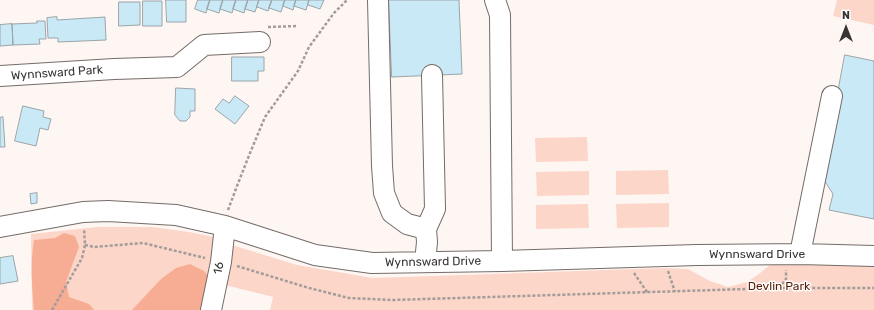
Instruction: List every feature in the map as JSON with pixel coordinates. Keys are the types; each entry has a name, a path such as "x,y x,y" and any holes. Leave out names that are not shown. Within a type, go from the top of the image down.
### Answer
{"street":[{"path":"378,0 384,193 392,212 407,224 426,229"},
{"path":"495,0 500,15 502,261"},
{"name":"Wynnsward Park","path":"0,76 114,69 177,67 204,45 260,42"},
{"path":"425,262 427,242 426,229 435,209 432,75"},
{"path":"794,260 802,244 832,96"},
{"name":"Wynnsward Drive","path":"0,227 83,212 108,211 176,215 226,220 315,255 372,263 697,255 794,260 874,256"},
{"name":"16","path":"211,310 221,262 226,220"}],"path":[{"path":"226,220 242,172 265,117 298,71 309,47 334,13 347,0"},
{"path":"52,310 82,258 85,245 84,223"},
{"path":"85,245 94,247 143,243 221,262 309,288 349,298 393,300 779,288 874,288"},
{"path":"779,288 786,279 794,260"},
{"path":"668,271 674,292"}],"green space":[{"path":"837,0 874,0 874,25 833,16"},
{"path":"587,137 588,161 536,162 535,138"},
{"path":"668,170 669,194 616,195 616,171"},
{"path":"589,171 589,195 537,196 536,172"},
{"path":"669,203 669,227 617,228 616,204"},
{"path":"588,204 589,228 536,229 536,205"},
{"path":"97,227 152,227 214,237 215,249 206,310 32,310 31,234"},
{"name":"Devlin Park","path":"232,245 297,265 373,278 665,268 688,269 710,281 728,287 747,282 771,264 874,266 874,310 270,310 273,297 221,284"}],"shaded area":[{"path":"64,233 75,236 79,247 66,282 69,297 89,304 94,310 34,310 32,266 34,240 55,238"},
{"path":"190,264 204,271 210,278 204,310 132,310 161,279 176,268"}],"building":[{"path":"166,0 186,0 186,22 167,22"},
{"path":"198,0 210,0 206,13 195,9"},
{"path":"210,0 223,0 219,13 207,9"},
{"path":"223,0 236,0 232,13 220,9"},
{"path":"236,0 248,0 244,13 233,9"},
{"path":"248,0 259,0 255,12 245,9"},
{"path":"259,0 272,0 268,11 257,7"},
{"path":"272,0 285,0 281,12 269,8"},
{"path":"285,0 296,0 293,10 283,6"},
{"path":"296,0 309,0 306,10 294,6"},
{"path":"309,0 324,0 320,9 308,5"},
{"path":"389,0 459,0 462,74 392,77"},
{"path":"143,1 162,1 162,26 143,26"},
{"path":"119,2 140,2 140,25 119,26"},
{"path":"57,17 57,20 105,17 106,40 58,42 58,38 48,38 47,18"},
{"path":"37,21 45,21 46,39 39,39 40,44 13,45 12,24 37,23"},
{"path":"12,24 13,45 0,46 0,25"},
{"path":"845,55 874,61 874,219 829,210 833,194 810,158 827,148"},
{"path":"232,57 264,57 264,71 258,71 258,81 232,81"},
{"path":"176,88 195,89 195,111 190,111 190,117 186,121 180,121 175,115"},
{"path":"235,96 249,106 235,124 215,109 223,99 229,103"},
{"path":"23,106 44,111 43,117 51,119 48,130 40,128 36,146 15,141"},
{"path":"3,117 5,147 0,147 0,118"},
{"path":"37,193 37,203 31,204 30,194"},
{"path":"13,256 18,281 0,284 0,258"}]}
